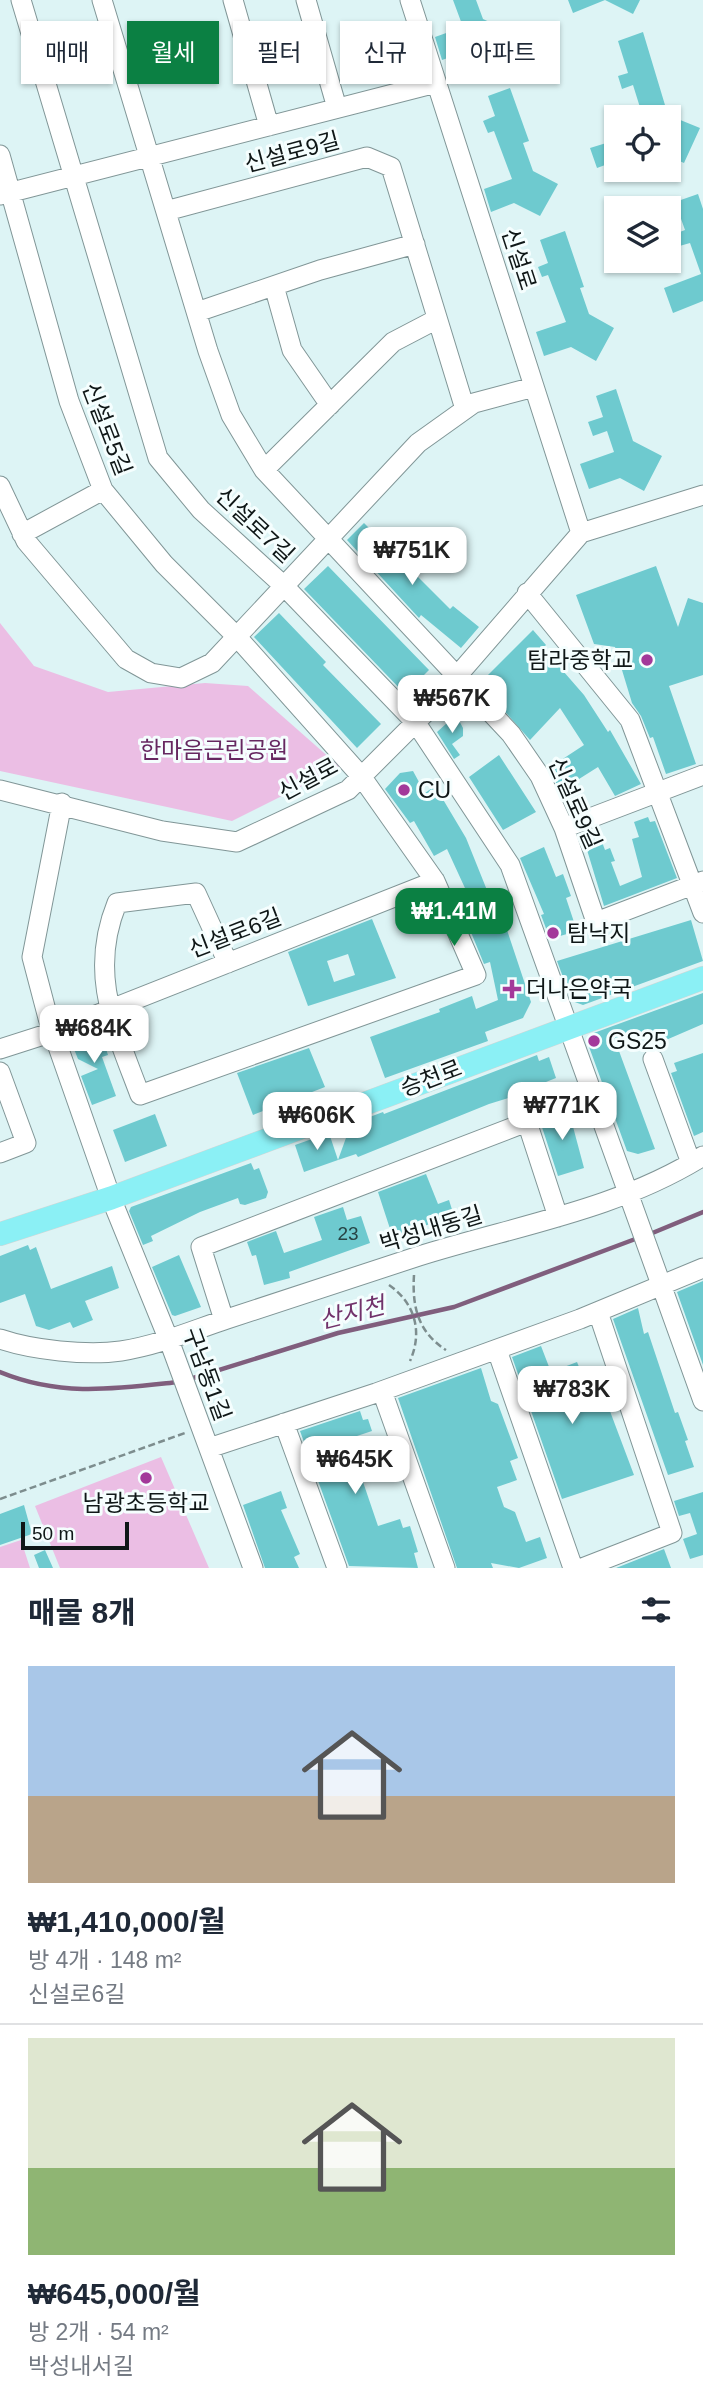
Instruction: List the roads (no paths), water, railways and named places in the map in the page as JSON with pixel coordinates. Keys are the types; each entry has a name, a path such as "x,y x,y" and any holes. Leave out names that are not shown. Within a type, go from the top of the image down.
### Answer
{"main road":[{"name":"승천로","path":"0,1234 111,1198 570,1025 703,978"}],"street":[{"name":"신설로7길","path":"21,0 158,458 201,510 284,586 416,723 510,865 570,1025 652,1264 703,1402"},
{"name":"신설로9길","path":"103,0 197,312 231,415 264,470 511,734 540,776 564,828 596,922 698,883"},
{"name":"신설로9길","path":"233,0 269,126"},
{"name":"신설로9길","path":"306,0 337,108"},
{"name":"신설로","path":"0,790 62,803 162,831 237,842 348,790 416,723 581,533 410,0"},
{"path":"5,195 436,83"},
{"name":"신설로5길","path":"0,155 5,195 69,401 103,490 164,564 237,637 361,776 435,881 476,975 140,1094 108,1009"},
{"name":"신설로9길","path":"166,211 367,157 391,167 465,409"},
{"path":"197,312 415,244"},
{"path":"274,286 292,350 330,405"},
{"path":"264,470 393,342 438,319"},
{"path":"0,486 22,534 126,659 151,673 181,678 212,663 418,443 474,403 534,387"},
{"path":"22,534 103,490"},
{"path":"581,533 703,495"},
{"path":"527,593 630,720 698,883 703,913"},
{"path":"564,828 703,775"},
{"name":"구남동1길","path":"62,803 32,957 53,1031 111,1198 170,1342 253,1568"},
{"name":"신설로6길","path":"0,1049 53,1031 435,881"},
{"path":"108,1009 106,930 117,903 197,893 228,963"},
{"path":"653,1059 697,1160"},
{"path":"0,1072 26,1143 0,1153"},
{"path":"224,1320 201,1247 527,1122 558,1217"},
{"name":"박성내동길","path":"0,1339 21,1347 117,1352 170,1342 224,1320 420,1256 558,1217 630,1200 697,1160"},
{"path":"204,1436 284,1423 389,1388 598,1312 703,1268"},
{"path":"582,1568 672,1533 598,1312"},
{"path":"496,1350 573,1568"},
{"path":"389,1388 445,1568"},
{"path":"284,1423 337,1568"}],"waterway":[{"name":"산지천","path":"650,1234 703,1212"},
{"name":"산지천","path":"190,1379 338,1333 454,1307 638,1238"},
{"name":"산지천","path":"0,1372 23,1380 66,1388 110,1389 178,1382"}],"place":[{"name":"탐라중학교","path":"647,660"},
{"name":"CU","path":"404,790"},
{"name":"탐낙지","path":"553,933"},
{"name":"더나은약국","path":"512,989"},
{"name":"GS25","path":"594,1041"},
{"name":"남광초등학교","path":"146,1478"}],"park label":[{"name":"한마음근린공원","path":"214,750"}]}
